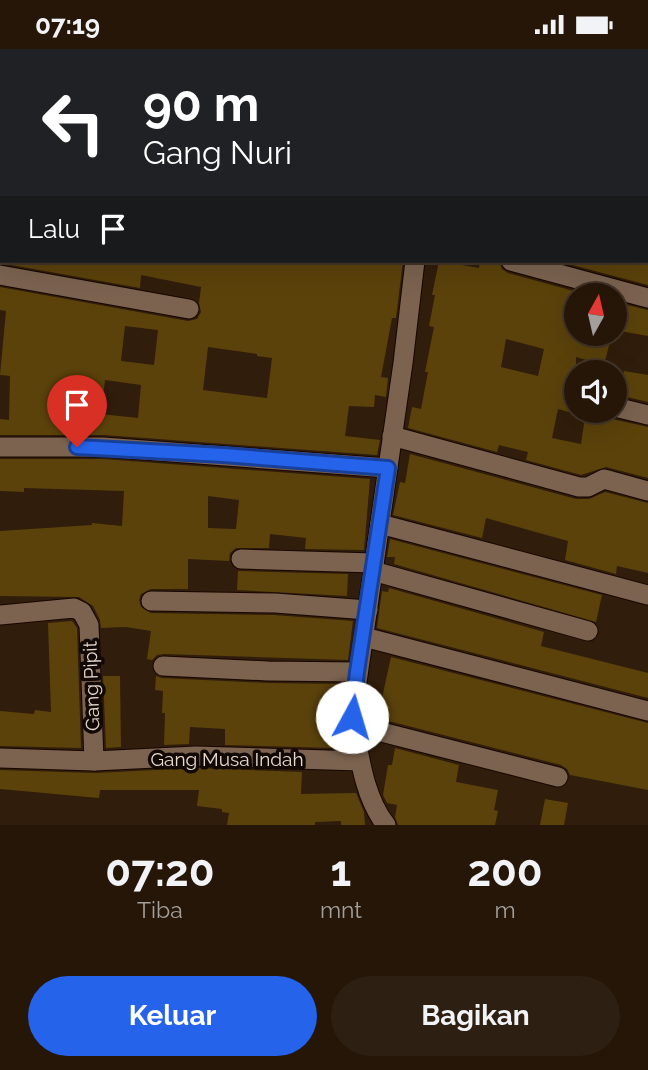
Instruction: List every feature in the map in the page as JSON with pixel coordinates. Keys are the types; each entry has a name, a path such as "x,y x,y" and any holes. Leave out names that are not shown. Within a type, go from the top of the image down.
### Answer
{"street":[{"path":"386,825 374,807 360,761 352,717 415,263"},
{"path":"518,263 648,298"},
{"path":"0,275 189,309"},
{"path":"627,410 648,415"},
{"path":"392,436 579,487 588,487 604,479 648,491"},
{"path":"0,447 103,447 388,468"},
{"path":"380,524 648,595"},
{"path":"241,559 374,567 587,631"},
{"path":"151,600 275,603 368,610"},
{"name":"Gang Pipit","path":"0,615 74,608 82,612 89,625 94,761"},
{"path":"363,637 648,711"},
{"path":"163,666 357,672"},
{"path":"354,725 558,777"},
{"name":"Gang Musa Indah","path":"0,758 94,761 196,756 360,761"}],"building":[{"path":"0,263 403,263 396,318 392,318 381,377 388,378 386,397 375,395 374,407 349,406 345,436 380,440 377,455 104,435 0,435 0,419 9,420 10,376 0,375 6,311 0,310 0,287 188,321 197,319 201,312 201,287 141,275 140,288","holes":["125,326 158,330 154,365 121,361","208,347 272,358 267,398 203,390","105,380 141,385 138,418 101,414"]},
{"path":"439,263 479,268 480,263 500,263 508,273 564,288 564,347 609,347 605,360 576,357 576,360 564,360 564,411 558,409 552,438 581,444 584,423 627,422 648,427 648,478 606,467 581,475 526,460 528,452 499,445 497,452 408,428 412,407 421,409 434,327 429,326","holes":["506,339 544,349 538,376 501,367"]},
{"path":"565,263 648,263 648,285"},
{"path":"627,305 648,310 648,336 627,332"},
{"path":"627,372 648,375 648,402 627,397"},
{"path":"410,454 576,499 589,499 605,492 648,503 648,573 617,566 616,574 565,560 568,541 486,518 482,538 393,515 400,482 405,483"},
{"path":"0,459 103,459 370,479 364,550 305,549 306,538 270,534 269,548 236,548 230,553 229,561 188,559 188,589 151,589 141,594 139,600 141,607 151,613 274,615 353,621 348,660 164,654 157,655 152,660 147,659 151,631 126,627 101,628 93,606 79,597 0,596 0,531 92,523 122,526 124,491 24,488 24,492 0,491","holes":["208,496 239,500 236,529 208,528"]},
{"path":"390,539 602,595 596,622 394,564 395,557 387,557"},
{"path":"238,571 348,574 347,596 237,590"},
{"path":"389,588 544,632 541,646 648,673 648,698 377,628 382,591 388,592"},
{"path":"72,621 77,628 81,748 0,746 0,711 34,714 35,710 51,712 48,623"},
{"path":"391,657 648,723 648,790 570,775 561,765 365,715 366,704 380,707"},
{"path":"103,676 120,676 121,747 106,748"},
{"path":"156,676 268,683 344,684 340,715 342,729 335,729 334,748 225,745 225,729 190,727 189,744 164,745 163,691 155,690"},
{"path":"395,748 459,765 456,782 498,790 494,810 498,811 495,825 398,825 395,817 397,805 387,803 383,795 388,765 392,765"},
{"path":"196,768 302,772 301,794 356,793 364,812 365,825 341,825 341,821 315,822 315,825 227,825 229,813 222,812 222,809 197,806 199,790 100,790 99,798 0,789 0,770 95,773"},
{"path":"545,799 568,803 564,825 540,825"}],"route":[{"path":"77,447 388,468 352,717"}]}
